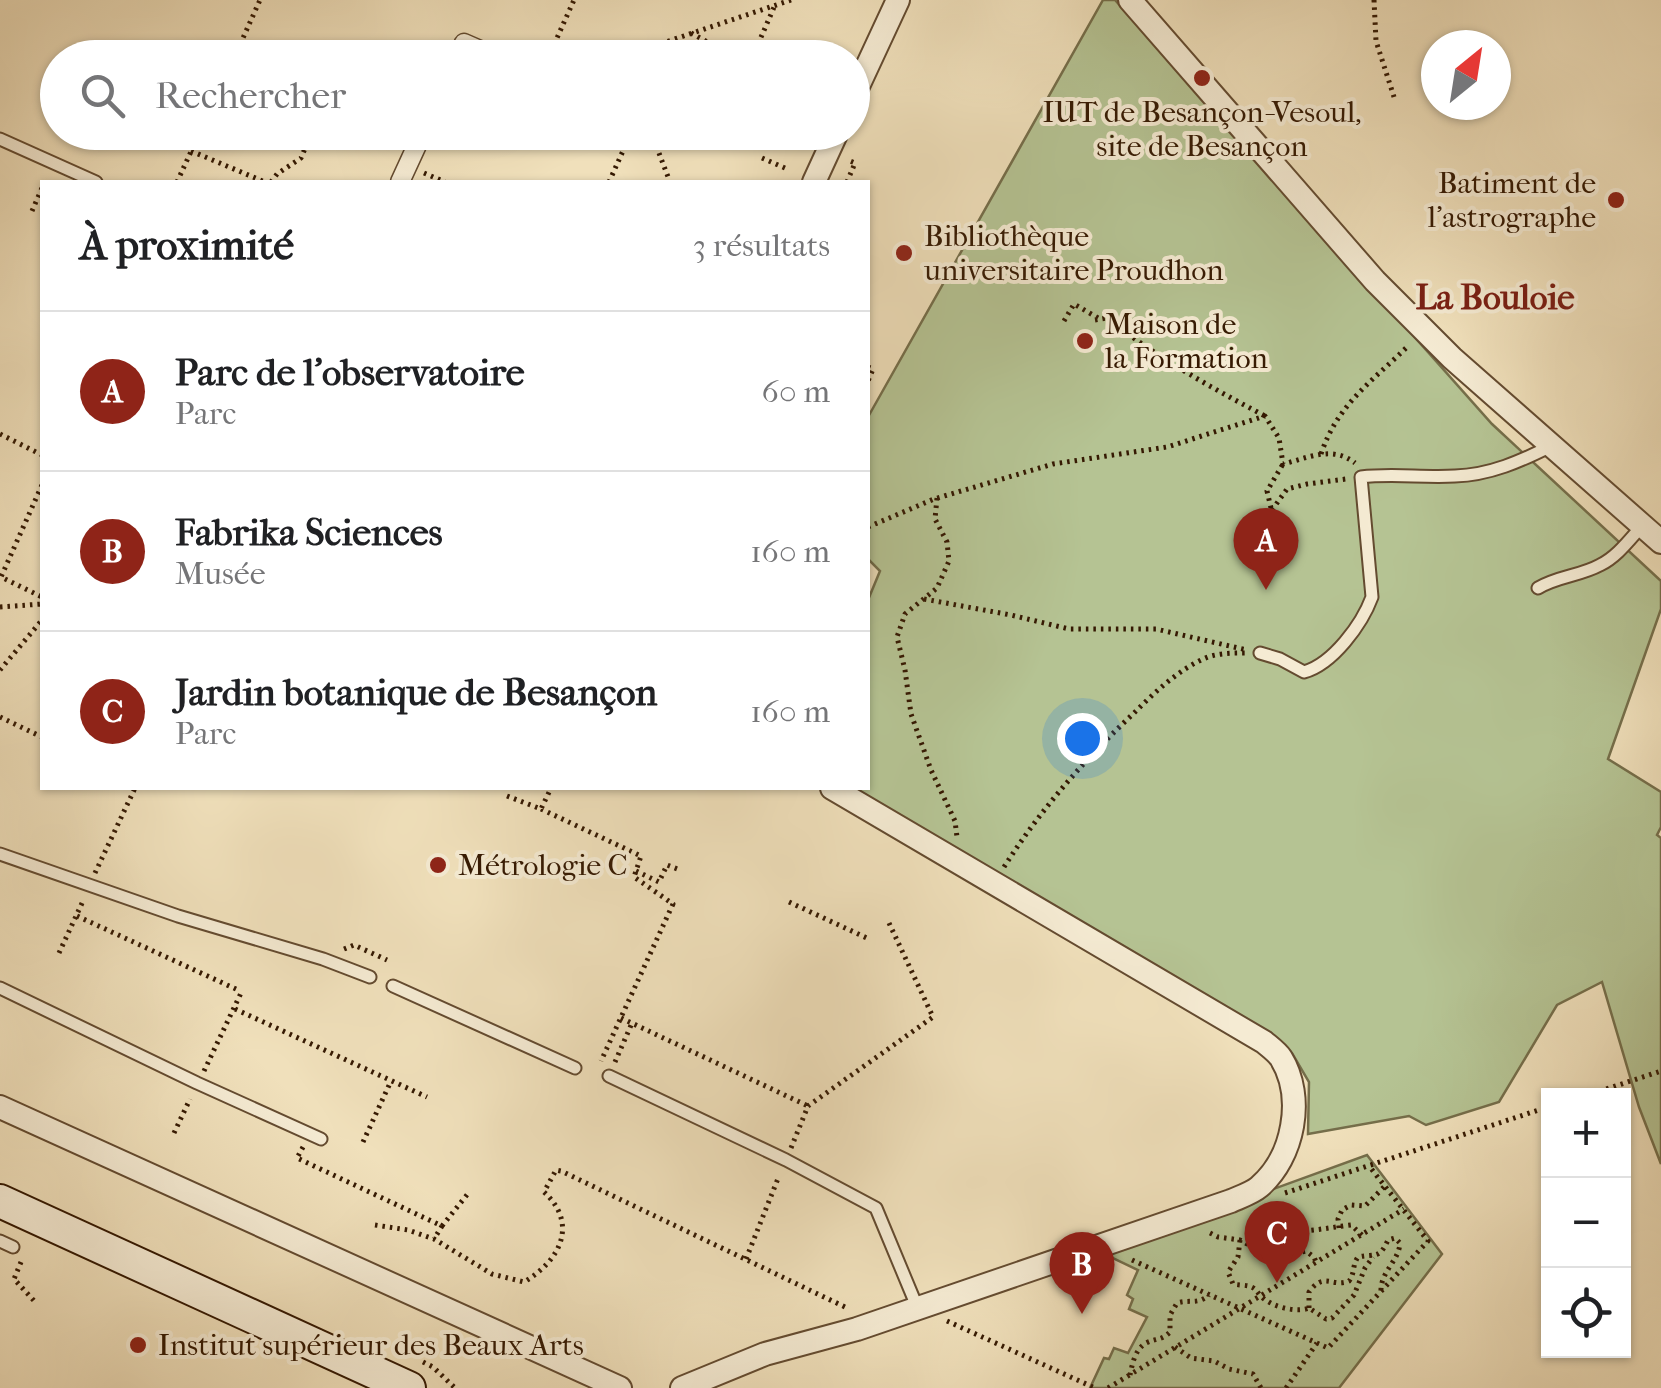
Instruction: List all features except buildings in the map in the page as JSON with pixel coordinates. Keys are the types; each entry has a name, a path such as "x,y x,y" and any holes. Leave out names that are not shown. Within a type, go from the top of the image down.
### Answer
{"main road":[{"path":"0,1201 408,1388"}],"street":[{"path":"870,60 898,0"},
{"path":"1130,0 1376,281 1452,358 1661,542"},
{"path":"401,180 415,150"},
{"path":"815,180 829,150"},
{"path":"682,1388 766,1354 918,1308 1251,1192 1280,1161 1291,1132 1292,1086 1280,1056 1264,1042 835,790"},
{"path":"0,1107 620,1388"}],"lane":[{"path":"0,139 92,180"},
{"path":"1260,653 1304,672 1311,671 1340,646 1362,619 1372,597 1361,477 1472,474 1520,462 1551,446"},
{"path":"1538,588 1613,558 1642,526"},
{"path":"0,854 370,977"},
{"path":"393,986 575,1068"},
{"path":"0,988 315,1136"},
{"path":"609,1076 786,1160 876,1208 918,1308"},
{"path":"0,1241 19,1250"}],"path":[{"path":"242,40 260,0"},
{"path":"556,40 574,0"},
{"path":"670,40 792,0"},
{"path":"1374,0 1376,41 1394,96"},
{"path":"760,40 775,5"},
{"path":"690,33 703,40"},
{"path":"270,180 301,158 304,150"},
{"path":"611,180 624,150"},
{"path":"659,150 669,180"},
{"path":"178,180 191,151 263,180"},
{"path":"762,158 785,168"},
{"path":"848,180 855,163"},
{"path":"32,211 40,193"},
{"path":"1064,321 1074,304 1098,320 1108,318 1139,344 1190,376 1265,416 1279,438 1282,464 1267,491 1272,510 1287,489 1361,477 1358,466 1332,453 1282,464"},
{"path":"1321,454 1342,410 1412,342"},
{"path":"870,526 938,498 1053,464 1166,447 1265,416"},
{"path":"0,434 40,454"},
{"path":"40,489 1,577 40,599"},
{"path":"938,498 934,518 947,542 949,561 937,588 904,614 897,637 910,714 930,770 955,821 960,862"},
{"path":"923,599 1069,629 1156,629 1260,653"},
{"path":"0,606 40,600"},
{"path":"0,670 40,622"},
{"path":"994,882 1062,787 1156,692 1209,656 1260,653"},
{"path":"0,717 40,736"},
{"path":"59,953 134,790"},
{"path":"542,809 549,790"},
{"path":"506,796 641,856 634,878 673,904 600,1062"},
{"path":"636,871 660,882 667,865 680,870"},
{"path":"789,902 870,939"},
{"path":"76,916 240,991 206,1068"},
{"path":"746,1259 808,1106 933,1018 888,923"},
{"path":"235,1009 427,1098"},
{"path":"621,1018 808,1106"},
{"path":"609,1076 632,1023"},
{"path":"1608,1088 1661,1070"},
{"path":"363,1142 392,1081"},
{"path":"174,1134 197,1082"},
{"path":"1362,1234 1351,1225 1302,1231 1283,1217 1262,1217 1251,1192 1289,1193 1541,1109"},
{"path":"315,1136 297,1158 442,1226"},
{"path":"1099,1246 1328,1348 1428,1241 1369,1166"},
{"path":"375,1225 434,1239 492,1274 524,1282 538,1274 559,1249 564,1224 556,1203 544,1192 556,1170 874,1322"},
{"path":"1339,1228 1342,1210 1365,1206 1385,1186"},
{"path":"434,1239 470,1191"},
{"path":"1108,1388 1404,1209"},
{"path":"1191,1214 1213,1235 1240,1240 1279,1256 1306,1251 1316,1262"},
{"path":"1279,1256 1283,1236 1292,1221"},
{"path":"1240,1240 1238,1257 1228,1272 1230,1280 1237,1286 1253,1288 1274,1306 1296,1311 1309,1308 1326,1319 1332,1318 1354,1295 1364,1268 1388,1240 1395,1238 1400,1249 1380,1282 1381,1292"},
{"path":"19,1250 14,1279 36,1304"},
{"path":"1309,1308 1307,1296 1312,1287 1328,1280 1348,1282 1358,1257 1373,1257"},
{"path":"1130,1375 1140,1348 1170,1332 1170,1315 1177,1303 1196,1303 1210,1295"},
{"path":"918,1308 1095,1388"},
{"path":"1286,1388 1317,1343"},
{"path":"1175,1347 1191,1358 1253,1374 1261,1388"}],"green space":[{"path":"1103,0 1115,0 1492,424 1661,581 1661,609 1608,759 1661,792 1661,827 1657,835 1661,838 1661,1164 1639,1107 1602,982 1557,1005 1499,1102 1426,1125 1409,1116 1308,1134 1309,1082 1292,1053 1266,1033 841,790 870,790 870,595 880,571 870,561 870,413"},
{"path":"1367,1155 1442,1254 1339,1388 1090,1388 1104,1358 1109,1359 1114,1348 1128,1353 1147,1317 1129,1309 1133,1299 1127,1295 1138,1270 1100,1252"}],"place":[{"name":"IUT de Besançon-Vesoul, site de Besançon","path":"1202,78"},
{"name":"Batiment de l'astrographe","path":"1616,200"},
{"name":"Bibliothèque universitaire Proudhon","path":"904,253"},
{"name":"Maison de la Formation","path":"1085,341"},
{"name":"Parc de l'observatoire","path":"1266,590"},
{"name":"Métrologie C","path":"438,865"},
{"name":"Jardin botanique de Besançon","path":"1277,1283"},
{"name":"Fabrika Sciences","path":"1082,1314"},
{"name":"Institut supérieur des Beaux Arts","path":"138,1345"}],"district":[{"name":"La Bouloie","path":"1495,297"}]}
